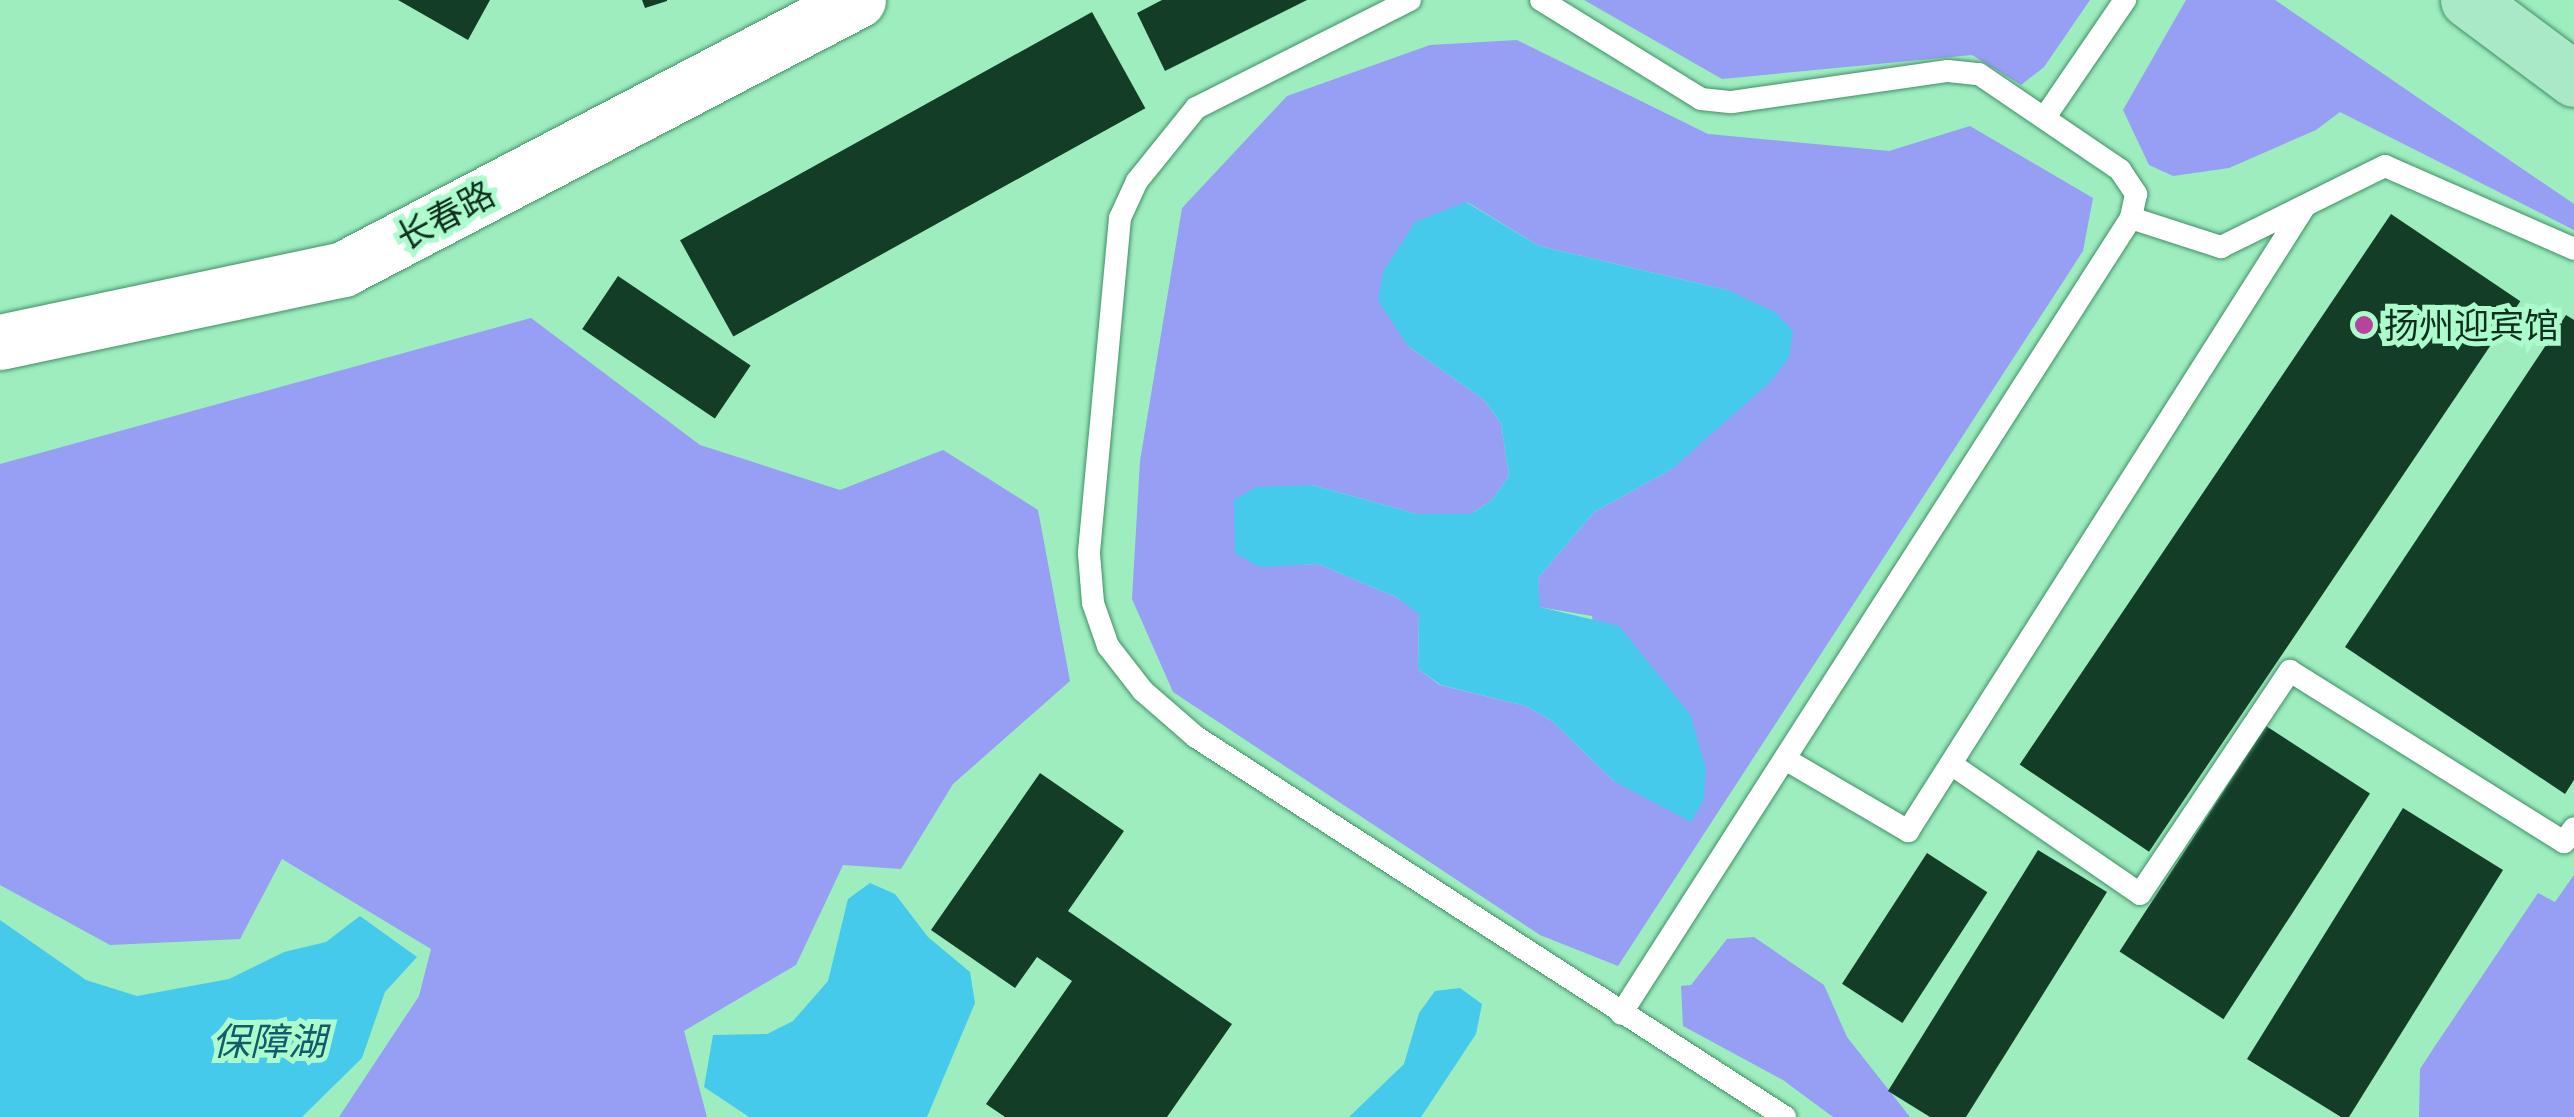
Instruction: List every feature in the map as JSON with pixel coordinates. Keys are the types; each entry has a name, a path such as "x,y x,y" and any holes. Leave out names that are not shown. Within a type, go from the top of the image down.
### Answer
{"main road":[{"path":"2468,0 2574,78"},
{"path":"2521,0 2574,41"}],"street":[{"name":"长春路","path":"0,342 343,269 858,0"}],"lane":[{"path":"1410,0 1196,108 1137,181 1120,218 1090,554 1092,604 1108,646 1142,690 1196,737 1785,1117"},
{"path":"1541,0 1701,98 1763,98 1948,71 1979,74 2120,170 2136,194 2132,218 1621,1014"},
{"path":"2044,117 2125,0"},
{"path":"2132,218 2222,247 2385,166 2574,249"},
{"path":"1785,759 1908,831 2305,206"},
{"path":"1952,764 2140,894 2290,671 2564,842 2574,828"}],"shaded area":[{"path":"1584,0 2090,0 2044,67 2021,85 1972,55 1722,79"},
{"path":"2186,0 2275,0 2574,204 2574,230 2340,112 2316,130 2229,168 2173,176 2149,165 2123,110"},
{"path":"1517,40 1708,134 1889,151 1970,126 2093,198 2083,251 1618,966 1540,935 1173,692 1132,599 1140,461 1182,208 1287,96 1430,45","holes":["1467,202 1539,246 1727,290 1672,469 1594,512 1538,578 1539,607 1592,616 1615,782 1552,721 1526,706 1440,685 1418,669 1419,613 1396,597 1318,564 1259,566 1312,485 1417,514 1471,514 1492,500 1509,476 1501,423 1483,399 1408,346"]},
{"path":"531,318 700,445 840,490 943,450 1038,510 1070,681 953,784 901,869 843,865 796,965 684,1031 707,1117 339,1117 419,996 431,949 282,859 240,939 110,945 0,885 0,464"},
{"path":"2574,875 2574,1117 2419,1117 2420,1069 2538,893 2555,902"},
{"path":"1754,937 1824,985 1847,1037 1910,1117 1833,1117 1783,1080 1683,1026 1681,986 1691,985 1727,939"}],"water":[{"path":"1466,202 1539,246 1727,290 1775,312 1793,331 1789,358 1771,381 1672,469 1594,512 1538,578 1540,607 1619,626 1690,714 1706,769 1704,799 1691,822 1615,782 1552,721 1526,706 1441,685 1418,669 1419,614 1396,597 1318,564 1259,567 1235,553 1234,500 1256,487 1312,485 1417,514 1471,514 1492,500 1509,476 1501,423 1483,399 1408,346 1378,301 1383,272 1415,222"},
{"path":"870,883 895,894 928,937 970,972 975,1003 927,1117 749,1117 704,1087 713,1035 767,1034 793,1021 828,981 848,899"},
{"name":"保障湖","path":"360,916 417,957 385,992 362,1058 302,1117 0,1117 0,920 86,980 137,996 229,979 284,952 326,942"},
{"path":"1460,988 1482,1004 1476,1034 1421,1117 1349,1117 1404,1064 1419,1013 1435,991"}],"building":[{"path":"398,0 490,0 468,40"},
{"path":"642,0 667,0 667,1 645,8"},
{"path":"1162,0 1307,0 1165,71 1137,13"},
{"path":"1092,12 1145,108 733,337 680,240"},
{"path":"2391,214 2520,301 2149,852 2020,764"},
{"path":"618,276 751,365 715,419 582,329"},
{"path":"2566,315 2574,320 2574,780 2565,794 2345,647"},
{"path":"2266,726 2370,794 2223,1019 2119,952"},
{"path":"1040,773 1124,831 1068,911 1232,1024 1167,1117 1005,1117 986,1104 1072,981 1037,957 1015,988 931,930"},
{"path":"2403,808 2503,870 2349,1117 2341,1117 2247,1059"},
{"path":"2038,850 2107,892 1966,1117 1930,1117 1888,1091"},
{"path":"1927,853 1987,892 1902,1023 1842,984"}],"place":[{"name":"扬州迎宾馆","path":"2364,325"}]}
